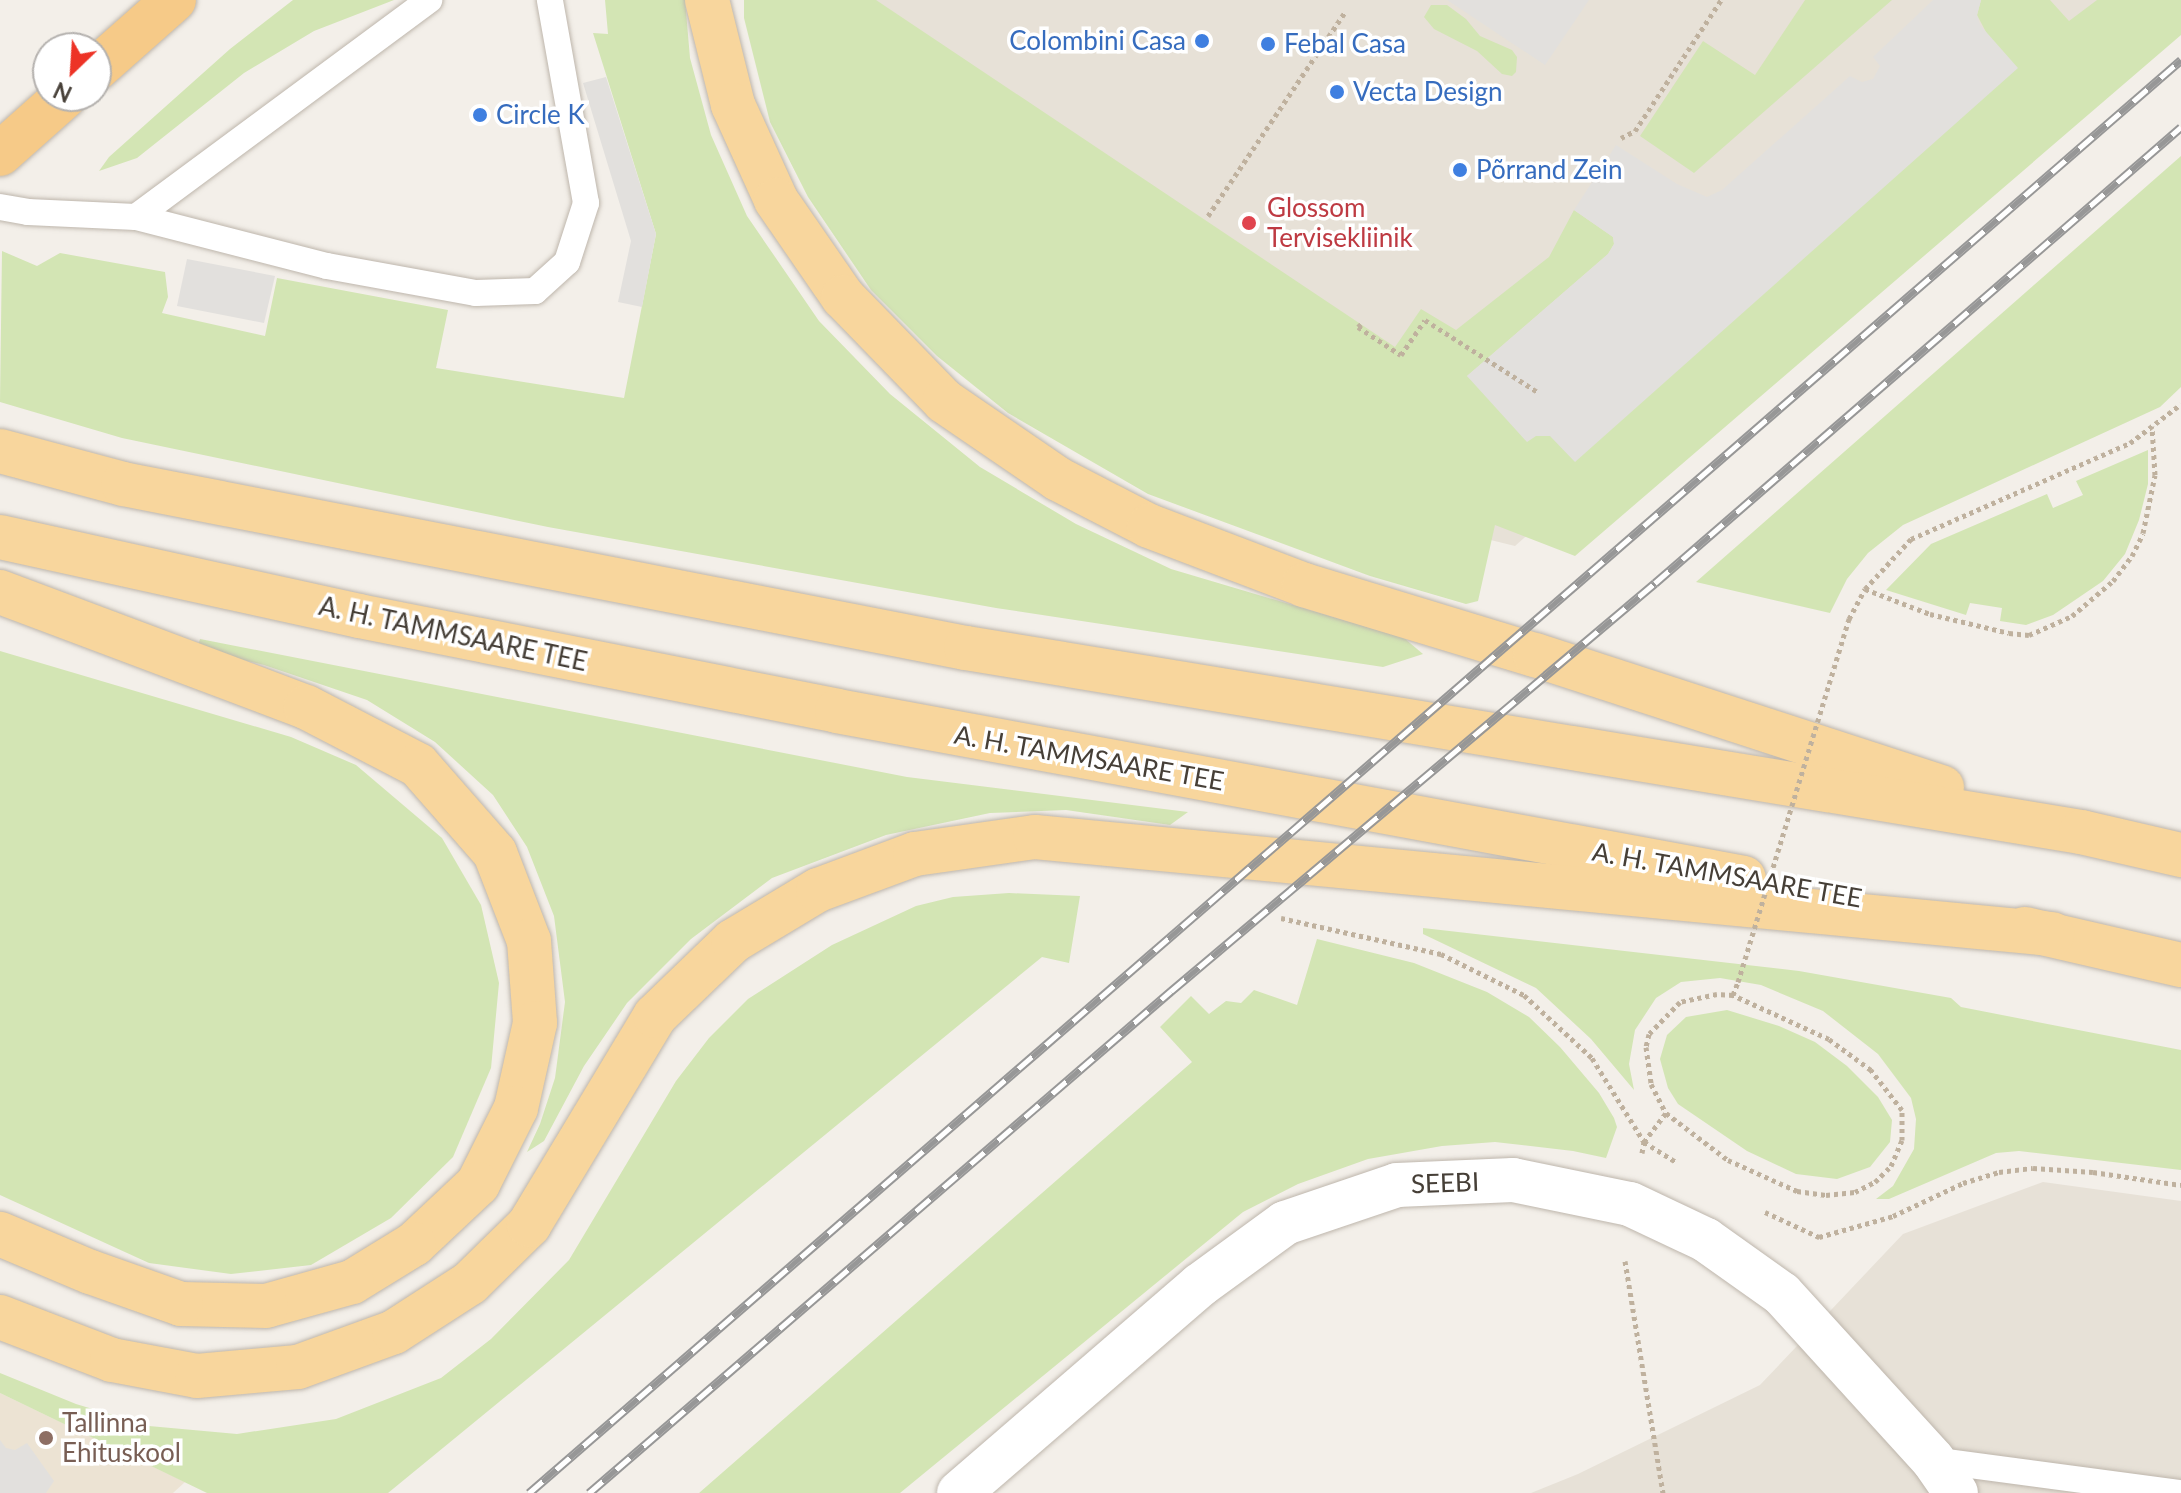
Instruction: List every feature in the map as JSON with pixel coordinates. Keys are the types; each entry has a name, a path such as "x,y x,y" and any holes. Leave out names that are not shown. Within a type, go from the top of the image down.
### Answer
{"highway":[{"path":"112,55 174,0"},
{"path":"0,154 47,112"}],"main road":[{"path":"707,0 733,105 776,200 843,297 944,401 1058,479 1149,526 1304,585 1550,660 2081,832"},
{"path":"0,451 123,484 966,648 2081,832 2181,855"},
{"name":"A. H. TAMMSAARE TEE","path":"0,537 359,616 837,711 2052,934 2181,965"},
{"path":"0,592 306,707 418,765 495,853 529,941 535,1023 516,1108 478,1184 414,1244 352,1282 266,1306 181,1304 90,1272 0,1234"},
{"path":"0,1317 112,1360 197,1376 298,1367 394,1332 470,1283 529,1225 655,1016 733,941 818,890 915,854 1035,837 2052,934"}],"street":[{"name":"SEEBI","path":"959,1493 1200,1285 1285,1223 1397,1185 1513,1180 1630,1204 1706,1240 1782,1294 1942,1482"}],"lane":[{"path":"136,217 429,0"},
{"path":"0,207 28,212 136,217 327,266 476,293 535,291 567,262 586,203 550,0"},
{"path":"1942,1482 2179,1493"}],"path":[{"path":"1621,138 1635,131 1721,0"},
{"path":"1208,216 1346,11"},
{"path":"1361,324 1358,327 1401,355 1425,320 1539,393"},
{"path":"1733,995 1849,619 1865,589 1911,539 2130,443 2181,404"},
{"path":"1865,589 1930,614 2009,633 2029,635 2072,616 2113,581 2132,556 2143,533 2155,475 2152,426"},
{"path":"1271,916 1441,954 1524,995 1592,1058 1644,1142 1682,1166"},
{"path":"1717,994 1733,995 1829,1039 1871,1070 1902,1110 1902,1140 1891,1166 1875,1182 1855,1192 1797,1191 1728,1160 1666,1113 1651,1084 1646,1047 1649,1034 1680,1002 1717,994"},
{"path":"1763,1210 1819,1237 1881,1220 1963,1183 1999,1172 2033,1168 2093,1172 2181,1185"},
{"path":"1625,1260 1663,1493"}],"shaded area":[{"path":"786,0 2139,0 1515,546 1279,488"},
{"path":"1447,0 1589,0 1545,65"},
{"path":"1933,0 1981,0 1977,15 1980,25 2018,68 1575,462 1550,436 1536,436 1527,442 1467,376 1608,254 1614,244 1613,237 1574,210 1616,145 1677,184 1707,197 1722,190 1850,76 1862,82 1873,79 1880,66 1873,57"},
{"path":"606,77 656,234 642,307 618,302 631,241 583,83"},
{"path":"187,259 275,276 264,323 177,306"},
{"path":"2043,1182 2181,1201 2181,1493 1531,1493 1578,1474 1760,1385 1903,1234"},
{"name":"Tallinna Ehituskool","path":"0,1393 185,1482 173,1493 0,1493"},
{"path":"0,1440 6,1448 15,1450 27,1443 54,1481 46,1493 0,1493"}],"green space":[{"path":"293,0 394,0 314,31 244,73 137,158 99,171 109,157 230,49"},
{"path":"605,0 685,0 690,58 711,135 747,216 819,321 890,394 980,467 1076,524 1171,569 1404,638 1423,654 1383,667 996,608 548,527 122,438 0,402 2,251 37,266 60,253 165,272 168,297 162,313 265,336 277,278 448,310 436,368 624,398 656,234 593,33 608,34"},
{"path":"744,0 876,0 1395,347 1421,309 1456,330 1549,257 1574,210 1613,237 1614,244 1608,254 1467,376 1536,436 1550,436 1987,34 1977,15 1981,0 2050,0 2069,21 2097,0 2181,0 2181,35 1575,556 1495,525 1478,601 1466,604 1370,576 1148,494 1008,413 937,356 871,290 808,197 770,122 744,18"},
{"path":"1805,0 1892,0 1694,173 1640,136 1703,41 1755,75"},
{"path":"1431,5 1447,5 1466,19 1480,36 1512,50 1517,57 1516,72 1512,76 1502,74 1477,51 1434,29 1424,17"},
{"path":"2181,156 2181,387 2160,407 1903,525 1868,553 1847,579 1830,613 1696,582"},
{"path":"2148,450 2148,484 2139,520 2125,554 2103,581 2053,615 2026,625 2000,621 2002,608 1970,603 1966,615 1886,590 1931,544 2047,494 2053,508 2083,495 2076,481"},
{"path":"200,639 907,777 1188,812 1170,825 1066,810 990,813 886,835 772,878 691,939 627,1003 584,1066 544,1141 527,1152 555,1078 565,1002 554,916 527,847 493,795 435,742 367,700 264,665 197,649"},
{"path":"0,651 291,737 356,765 442,838 481,905 499,983 491,1068 453,1157 391,1218 311,1265 231,1274 149,1263 0,1195"},
{"path":"1009,893 1080,896 1069,963 1042,957 388,1493 207,1493 0,1393 0,1373 76,1404 149,1426 237,1434 336,1419 441,1378 491,1339 569,1260 676,1081 709,1038 748,999 832,945 916,906 953,897"},
{"path":"1423,928 1799,971 1951,998 1961,1007 2181,1050 2181,1170 2019,1151 1996,1153 1889,1199 1876,1199 1893,1186 1914,1149 1916,1119 1911,1098 1878,1054 1823,1011 1761,985 1720,978 1681,982 1656,998 1635,1030 1629,1064 1634,1090 1591,1039 1536,988 1423,934"},
{"path":"1317,939 1414,963 1487,992 1529,1017 1560,1047 1599,1093 1614,1118 1617,1127 1606,1158 1495,1142 1442,1146 1368,1159 1298,1184 1243,1212 900,1493 699,1493 1192,1062 1160,1027 1191,996 1209,1014 1226,1001 1241,1003 1254,990 1297,1005"},
{"path":"1727,1010 1779,1026 1815,1042 1847,1066 1878,1097 1892,1120 1890,1142 1870,1167 1837,1179 1796,1174 1747,1151 1678,1104 1668,1088 1660,1059 1667,1035 1686,1017"}],"railway":[{"path":"529,1493 2181,60"},
{"path":"589,1493 1171,991 1655,583 2181,127"}],"place":[{"name":"Colombini Casa","path":"1202,41"},
{"name":"Febal Casa","path":"1268,44"},
{"name":"Vecta Design","path":"1337,92"},
{"name":"Circle K","path":"480,115"},
{"name":"Põrrand Zein","path":"1460,170"},
{"name":"Glossom Tervisekliinik","path":"1249,223"},
{"name":"Tallinna Ehituskool","path":"46,1438"}]}
